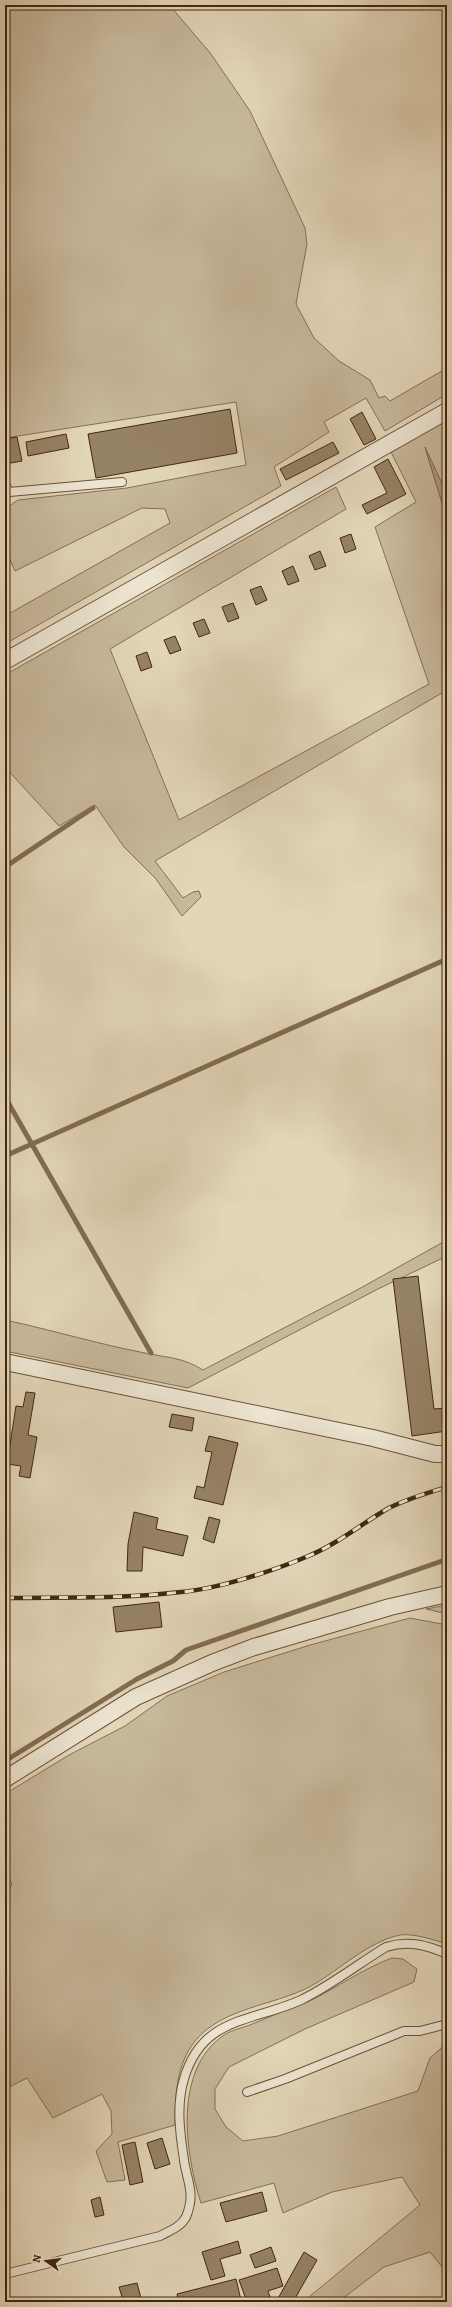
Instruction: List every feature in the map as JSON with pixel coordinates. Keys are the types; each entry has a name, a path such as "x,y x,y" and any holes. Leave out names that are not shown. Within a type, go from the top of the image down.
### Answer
{"street":[{"path":"5,660 447,411"},
{"path":"5,1362 373,1438 435,1454 447,1454"},
{"path":"5,1779 136,1697 212,1663 254,1647 390,1608 447,1594"}],"lane":[{"path":"6,490 122,482"},
{"path":"5,2274 160,2236 177,2227 186,2218 190,2200 191,2183 184,2162 180,2122 180,2097 184,2079 192,2060 217,2030 243,2018 300,2000 386,1947 395,1944 417,1944 432,1947 447,1954"},
{"path":"247,2092 286,2079 404,2031 420,2031 447,2024"}],"shaded area":[{"path":"5,5 169,5 211,54 250,111 305,228 307,244 296,304 314,338 339,361 370,380 379,398 385,396 390,401 447,368 447,394 385,431 366,398 324,422 329,432 274,467 281,486 5,644 5,616 170,523 165,509 142,508 15,571 5,549 5,509 18,500 127,488 246,465 236,402 5,438"},
{"path":"447,420 447,494 426,451 447,519 447,690 155,861 183,898 193,892 199,891 201,897 182,916 156,879 124,847 95,805 59,826 5,767 5,675 336,487 346,509 110,649 179,820 429,684 375,527 416,502 391,452"},
{"path":"425,447 447,494 447,519"},
{"path":"447,1240 447,1256 378,1289 188,1388 5,1351 5,1320 145,1353 175,1358 203,1370 357,1290"},
{"path":"447,1605 447,1614 426,1609"},
{"path":"410,1618 447,1625 447,1944 424,1937 411,1935 400,1935 388,1939 365,1950 311,1986 297,1993 234,2014 207,2030 195,2041 180,2070 175,2103 175,2125 118,2142 125,2180 107,2182 96,2151 112,2134 111,2111 102,2094 53,2118 27,2078 5,2089 5,1889 12,1885 5,1868 5,1794 69,1755 125,1726 167,1696 224,1672 310,1645"},
{"path":"392,1958 403,1959 417,1969 414,1982 305,2029 229,2067 215,2089 215,2109 226,2127 243,2141 278,2136 418,2091 430,2058 447,2043 447,2273 430,2252 384,2267 338,2302 303,2302 420,2205 402,2177 332,2192 283,2213 274,2183 201,2203 195,2183 188,2137 187,2113 190,2090 197,2069 208,2050 224,2035 309,2001 381,1962"}],"building":[{"path":"230,409 237,453 96,478 88,434"},
{"path":"362,412 376,439 364,445 350,419"},
{"path":"66,434 69,448 28,456 26,442"},
{"path":"17,437 22,461 5,464 5,439"},
{"path":"333,442 339,453 286,480 280,469"},
{"path":"388,459 406,494 367,514 362,505 387,493 374,467"},
{"path":"351,534 356,549 345,553 340,538"},
{"path":"320,551 326,566 315,570 309,556"},
{"path":"293,566 299,581 288,585 282,571"},
{"path":"261,586 267,600 256,605 250,590"},
{"path":"233,603 239,618 228,622 222,607"},
{"path":"204,619 210,633 199,637 193,623"},
{"path":"175,636 181,650 170,654 164,640"},
{"path":"147,652 152,667 141,671 136,656"},
{"path":"418,1276 434,1409 447,1408 447,1431 412,1436 393,1279"},
{"path":"26,1392 35,1393 28,1435 37,1437 30,1478 19,1476 21,1466 7,1464 16,1406 23,1407"},
{"path":"172,1414 194,1418 192,1431 169,1427"},
{"path":"209,1436 238,1443 223,1505 194,1498 197,1486 204,1488 212,1452 205,1451"},
{"path":"134,1512 158,1518 156,1529 188,1536 183,1556 143,1547 142,1571 127,1571 128,1544"},
{"path":"209,1517 220,1520 214,1543 203,1539"},
{"path":"159,1602 162,1627 116,1632 113,1607"},
{"path":"162,2138 170,2164 155,2169 147,2143"},
{"path":"135,2142 143,2182 130,2185 122,2145"},
{"path":"262,2192 267,2211 226,2222 220,2203"},
{"path":"100,2197 104,2215 95,2217 91,2200"},
{"path":"238,2241 241,2253 220,2259 225,2276 211,2280 202,2252"},
{"path":"271,2247 276,2261 255,2268 250,2255"},
{"path":"304,2252 317,2260 293,2302 276,2302"},
{"path":"277,2268 283,2286 268,2291 272,2302 247,2302 239,2280"},
{"path":"236,2279 241,2300 179,2302 177,2294"},
{"path":"137,2283 142,2302 115,2302 123,2300 119,2287"}],"waterway":[{"path":"5,867 93,808"},
{"path":"5,1156 447,959"},
{"path":"5,1097 151,1353"},
{"path":"5,1761 137,1679 173,1661 186,1650 442,1561"}],"railway":[{"path":"5,1598 137,1596 195,1590 228,1583 278,1568 306,1557 338,1541 394,1505 447,1487"}]}
